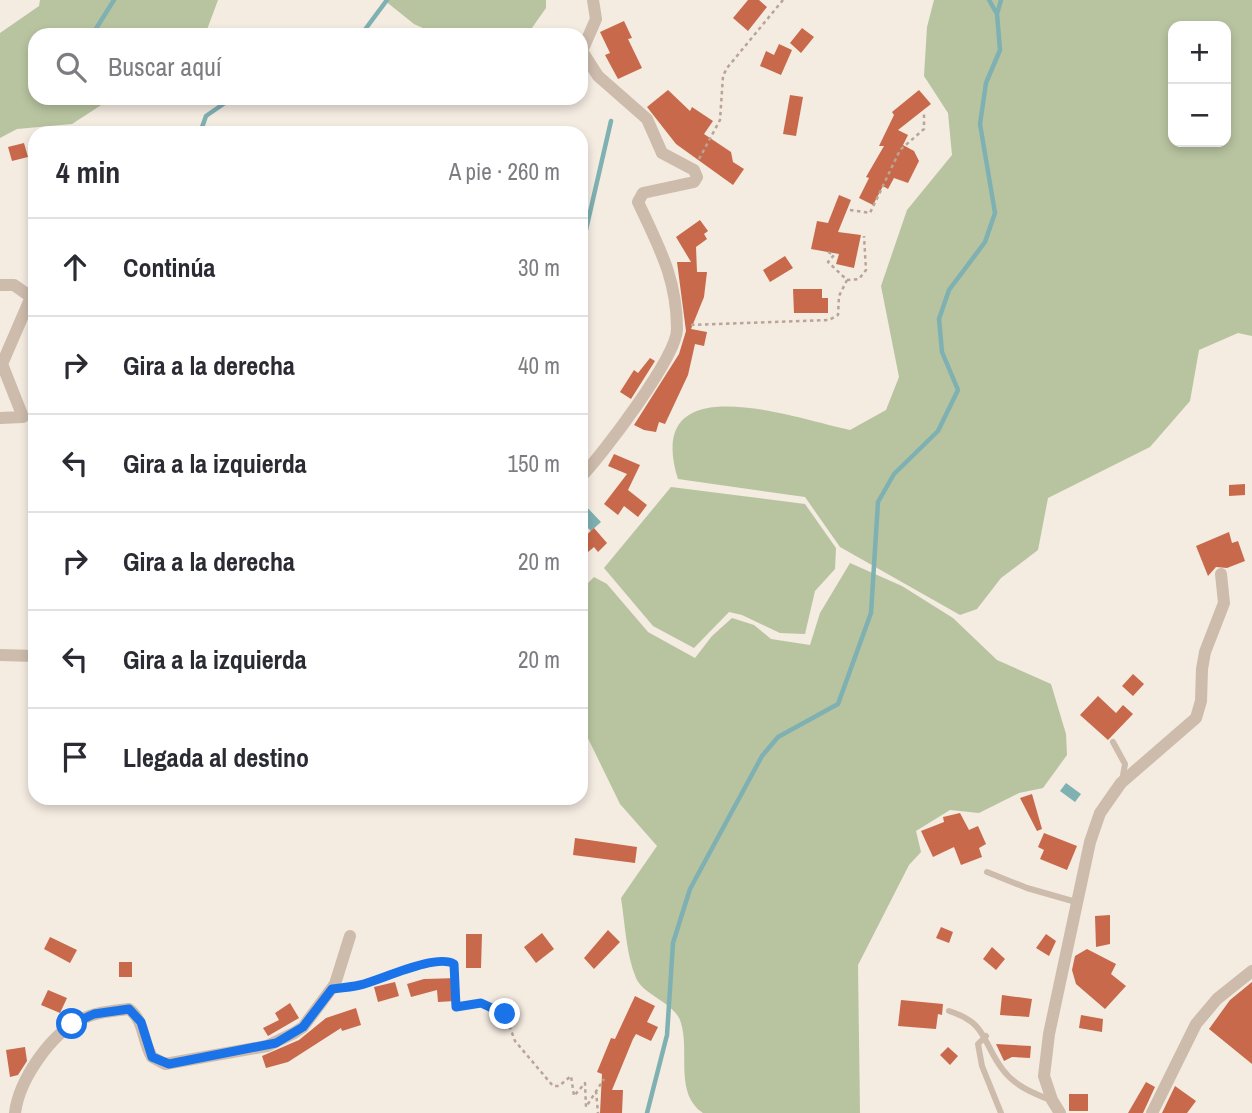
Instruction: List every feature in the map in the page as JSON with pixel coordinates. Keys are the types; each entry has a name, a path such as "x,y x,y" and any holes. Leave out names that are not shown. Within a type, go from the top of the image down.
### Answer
{"street":[{"path":"588,37 596,19 593,0"},
{"path":"588,60 598,76 647,119 662,153 694,170 697,177 694,182 652,188 643,193 639,202 671,272 678,333 654,380 603,455 588,470"},
{"path":"0,285 14,285 28,295"},
{"path":"0,418 23,417 2,363 28,304"},
{"path":"1060,1113 1052,1100 1044,1076 1049,1034 1076,902 1100,813 1121,783 1196,718 1201,701 1205,652 1224,603 1221,574"},
{"path":"0,655 28,656"},
{"path":"15,1113 17,1101 38,1063 63,1031 83,1018 129,1009 141,1022 152,1057 169,1064 267,1046 285,1039 303,1027 332,989 344,963 350,936"},
{"path":"1152,1113 1196,1024 1217,999 1252,971"}],"lane":[{"path":"1113,742 1123,755 1125,764 1121,783"},
{"path":"987,872 1027,888 1076,902"},
{"path":"949,1011 962,1015 986,1036 1003,1070 1028,1091 1052,1100"},
{"path":"986,1036 978,1044 982,1066 1001,1113"}],"path":[{"path":"694,170 720,120 723,76 727,68 783,0"},
{"path":"850,210 870,213 900,150 925,129 924,112"},
{"path":"828,252 834,255 828,262 847,280 859,279 866,270 863,236"},
{"path":"830,259 836,260"},
{"path":"677,326 804,322 837,316 839,296 847,280"},
{"path":"803,315 804,322"},
{"path":"332,989 360,985 423,965 453,962 456,1007 481,1003 505,1014 515,1041 547,1080 559,1086 571,1076 574,1096 585,1083 586,1107 604,1079"},
{"path":"596,1091 598,1113"}],"green space":[{"path":"40,0 218,0 208,28 28,28 28,105 101,105 72,124 28,126 0,138 0,33 39,6"},
{"path":"384,0 546,0 546,8 532,28 423,28"},
{"path":"934,0 1252,0 1252,336 1238,333 1199,350 1190,401 1150,447 1048,498 1038,550 1001,578 977,609 960,615 840,547 805,497 678,479 673,443 682,421 702,409 730,406 761,410 850,430 886,410 899,377 881,286 907,210 952,155 948,113 924,76 927,27"},
{"path":"671,487 805,504 836,548 835,569 815,591 805,634 780,633 742,615 729,612 694,648 653,626 604,568"},
{"path":"850,563 902,586 953,618 997,660 1051,684 1066,734 1067,755 1043,788 1019,793 979,813 950,810 916,831 921,852 909,865 858,965 860,1113 703,1113 694,1105 686,1084 683,1034 678,1016 640,984 630,959 621,898 657,846 620,804 588,738 588,583 594,577 607,584 648,632 695,658 712,636 732,618 754,625 771,639 810,645 820,613"}],"water":[{"path":"588,508 601,522 591,531 588,528"},
{"path":"1066,783 1081,794 1075,802 1060,791"}],"building":[{"path":"748,0 759,0 767,7 748,31 733,18"},
{"path":"624,21 632,38 628,39 642,68 618,79 605,55 610,53 600,32"},
{"path":"802,28 814,37 801,53 790,43"},
{"path":"779,44 792,50 781,75 760,66 766,51 774,55"},
{"path":"668,90 690,111 692,107 713,121 704,134 731,152 733,162 744,169 733,185 676,144 647,107"},
{"path":"919,90 931,104 898,130 908,135 903,145 914,151 919,161 908,183 894,178 888,189 883,186 873,205 859,198 869,178 866,177 884,146 879,146 894,115 892,112"},
{"path":"790,95 803,97 796,136 783,134"},
{"path":"24,143 28,157 12,161 8,147"},
{"path":"839,195 851,200 838,232 861,235 854,268 836,264 839,254 811,249 817,221 828,223"},
{"path":"700,220 708,231 704,234 707,239 696,247 697,272 707,272 704,297 691,329 707,332 704,346 695,344 688,375 665,424 659,422 656,432 644,430 634,425 679,354 686,331 677,262 691,262 676,237"},
{"path":"785,256 793,268 770,282 763,270"},
{"path":"793,289 822,289 822,298 828,298 828,313 794,313"},
{"path":"650,358 655,361 631,399 620,392 634,370 638,373"},
{"path":"614,454 640,465 628,490 647,505 638,517 624,506 618,515 604,504 627,474 608,466"},
{"path":"1245,484 1245,495 1229,496 1229,485"},
{"path":"594,528 607,543 598,552 594,547 588,552 588,534"},
{"path":"1229,532 1232,543 1238,541 1245,561 1227,568 1216,567 1208,576 1196,546"},
{"path":"1133,674 1144,684 1133,696 1122,686"},
{"path":"1098,696 1116,713 1123,705 1133,714 1108,740 1080,715"},
{"path":"1032,794 1042,829 1037,831 1020,798"},
{"path":"960,813 969,830 978,826 986,844 979,848 982,857 961,865 954,847 933,857 921,831 944,822 943,817"},
{"path":"1044,833 1077,846 1067,870 1040,859 1044,850 1038,847"},
{"path":"575,838 637,847 635,863 573,855"},
{"path":"1110,915 1110,944 1096,947 1095,916"},
{"path":"941,927 953,932 949,943 936,938"},
{"path":"608,930 620,942 594,969 584,958"},
{"path":"542,933 554,949 536,963 524,947"},
{"path":"466,934 482,934 481,968 466,968"},
{"path":"1046,934 1056,941 1049,956 1036,948"},
{"path":"50,937 77,950 70,963 44,949"},
{"path":"992,947 1005,959 996,970 983,959"},
{"path":"1087,949 1116,964 1111,974 1126,986 1105,1009 1076,984 1072,970 1075,956"},
{"path":"119,962 132,962 132,977 119,977"},
{"path":"458,978 459,983 453,985 455,1001 438,1002 437,990 411,997 407,984 424,979"},
{"path":"395,982 399,996 378,1002 374,987"},
{"path":"1252,982 1252,1064 1209,1029 1230,1000"},
{"path":"48,990 67,998 60,1013 41,1005"},
{"path":"1002,995 1032,999 1029,1017 1000,1015"},
{"path":"635,996 655,1006 647,1022 658,1027 651,1041 636,1034 633,1039 612,1090 623,1090 622,1113 600,1113 602,1074 597,1072 611,1038 615,1039"},
{"path":"901,1000 943,1004 942,1015 938,1014 936,1029 898,1026"},
{"path":"290,1003 299,1018 268,1036 263,1028 279,1020 275,1013"},
{"path":"356,1008 361,1025 342,1031 341,1028 288,1062 266,1068 262,1056 299,1040 326,1018"},
{"path":"1081,1015 1103,1019 1102,1032 1079,1028"},
{"path":"996,1044 1031,1046 1030,1058 1012,1057 1004,1061"},
{"path":"25,1047 27,1061 18,1075 10,1077 6,1050"},
{"path":"948,1047 958,1056 950,1065 940,1055"},
{"path":"1146,1082 1155,1087 1143,1113 1128,1113"},
{"path":"1175,1086 1196,1101 1187,1113 1162,1113"},
{"path":"1069,1094 1088,1094 1088,1111 1069,1111"}],"waterway":[{"path":"96,28 114,0"},
{"path":"366,28 387,0"},
{"path":"989,0 997,14"},
{"path":"647,1113 667,1035 673,943 690,889 762,756 778,737 838,704 871,613 878,502 894,474 938,431 958,390 942,352 939,319 949,290 985,242 995,213 980,124 986,83 1000,50 997,14 1001,0"},
{"path":"202,126 206,116 222,105"},
{"path":"588,221 611,121"}],"route":[{"path":"72,1024 94,1014 129,1009 141,1022 152,1057 160,1063 169,1064 276,1043 303,1027 332,989 360,985 423,965 449,962 454,964 456,1007 481,1003 505,1014"}]}
